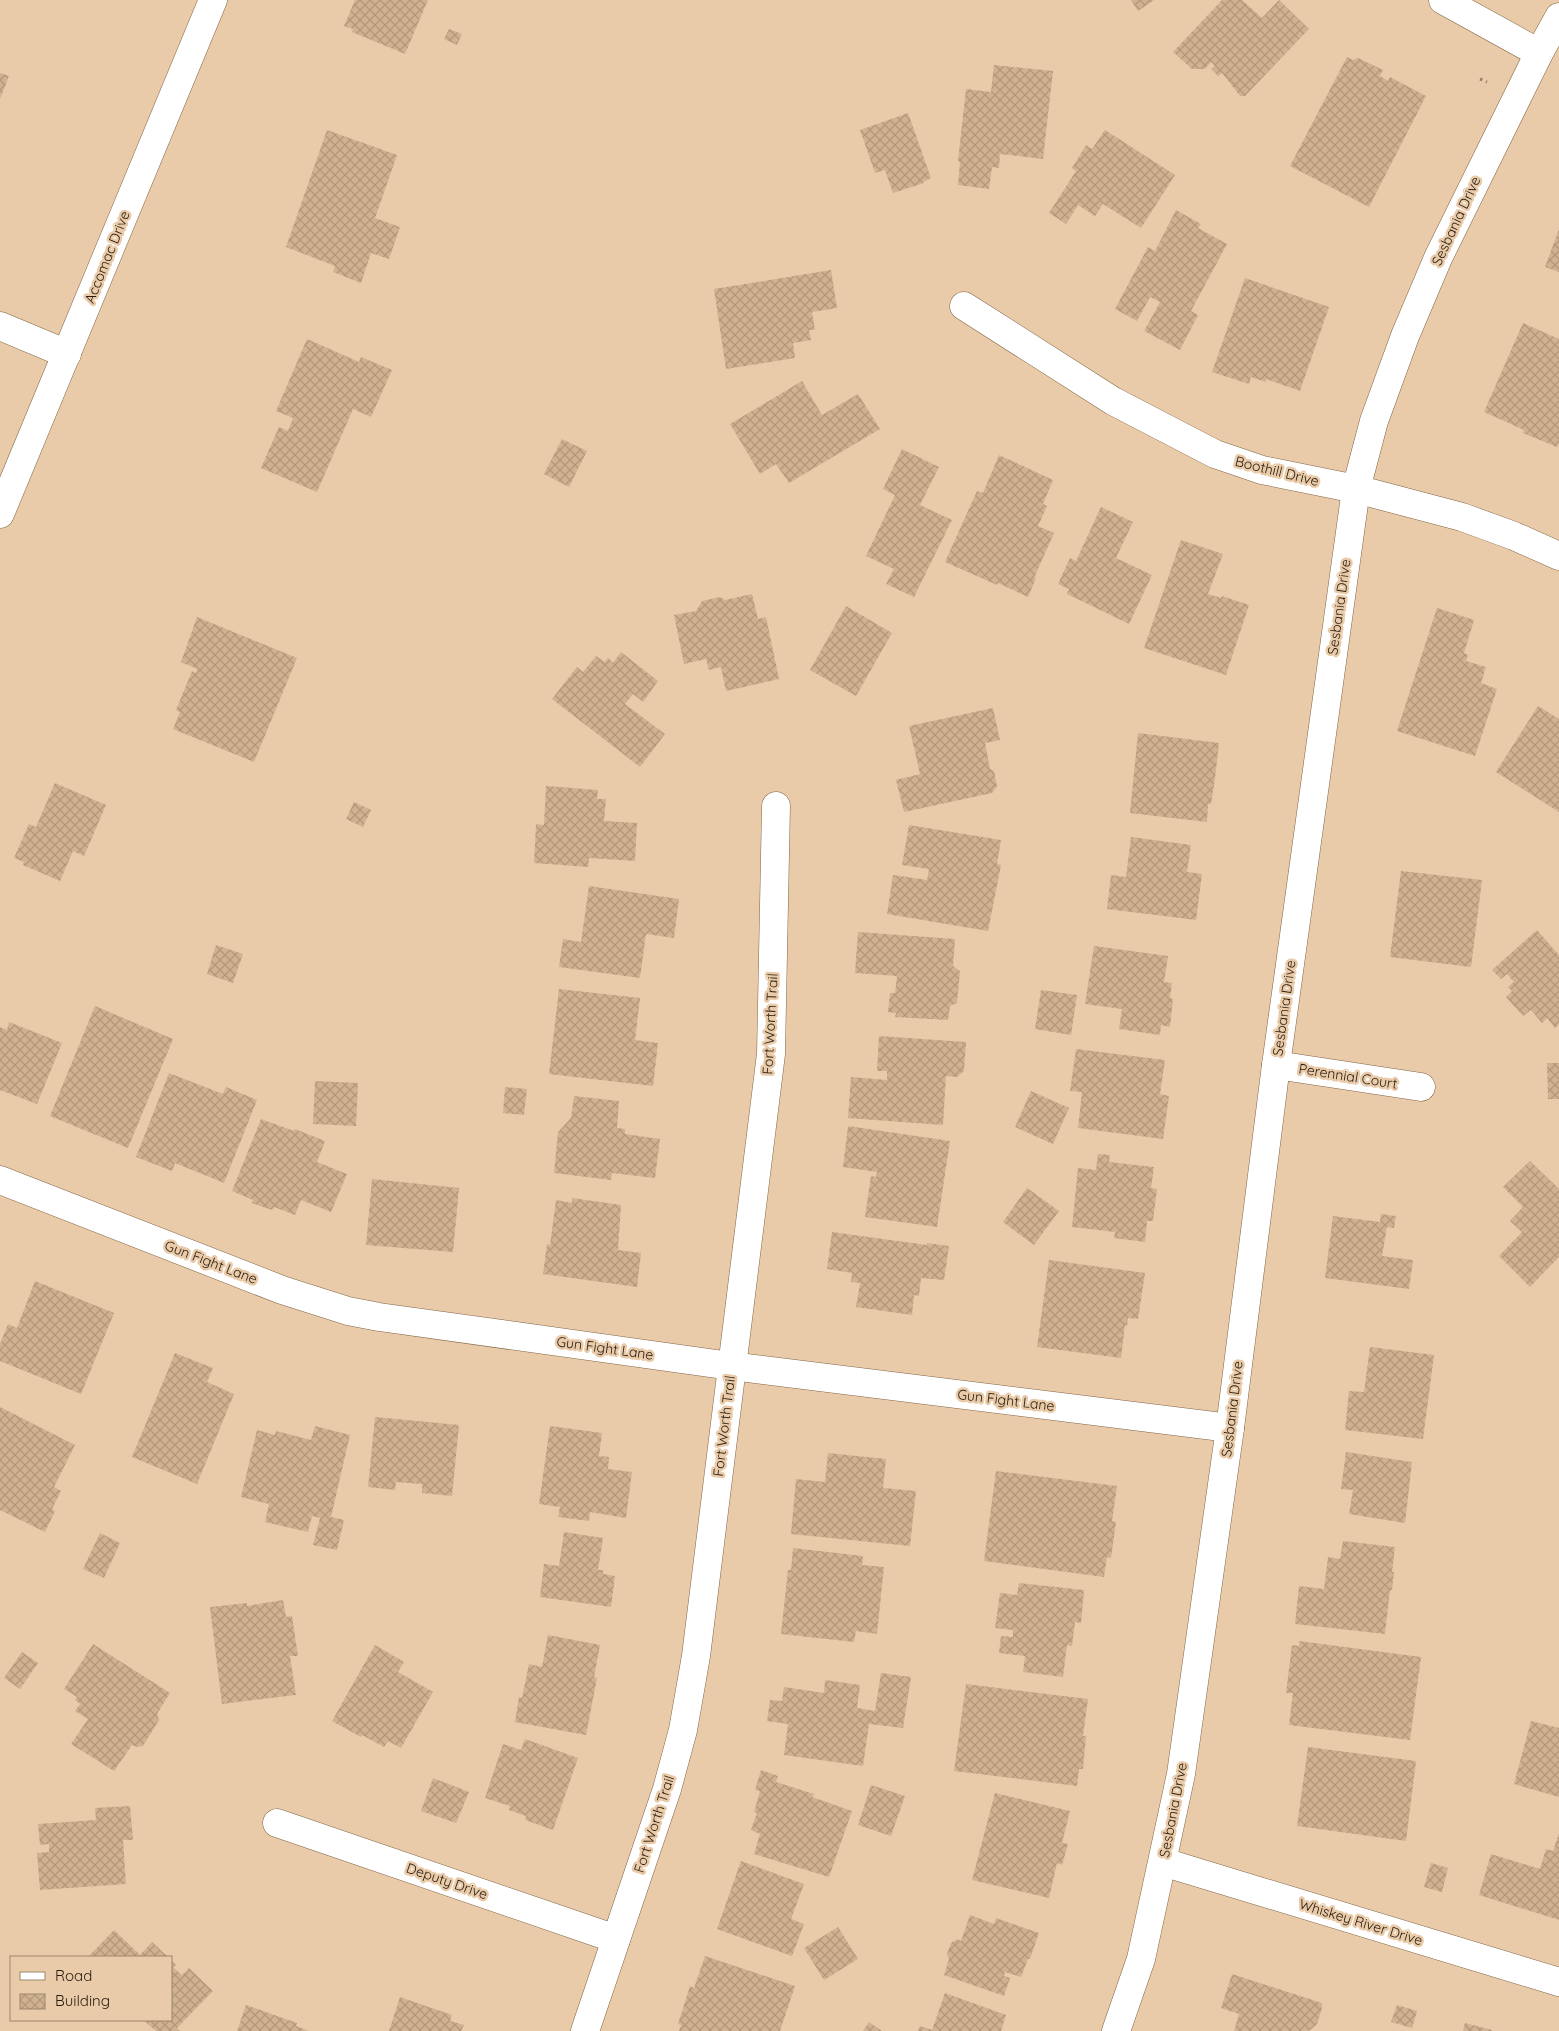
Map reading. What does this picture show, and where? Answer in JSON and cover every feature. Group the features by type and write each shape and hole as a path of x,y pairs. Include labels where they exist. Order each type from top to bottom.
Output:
{"street":[{"name":"Accomac Drive","path":"0,514 213,0"},
{"path":"1443,0 1539,53"},
{"name":"Sesbania Drive","path":"1116,2031 1141,1959 1181,1774 1230,1428 1276,1065 1356,489 1374,421 1405,336 1442,250 1539,53 1559,17"},
{"name":"Boothill Drive","path":"964,306 1113,401 1215,454 1262,470 1356,489 1462,517 1514,536 1559,556"},
{"path":"0,326 67,354"},
{"name":"Fort Worth Trail","path":"585,2031 667,1788 683,1730 696,1656 771,1054 776,806"},
{"name":"Perennial Court","path":"1276,1065 1421,1087"},
{"name":"Gun Fight Lane","path":"0,1180 282,1290 348,1311 731,1366 1230,1428"},
{"name":"Deputy Drive","path":"277,1824 616,1939"},
{"name":"Whiskey River Drive","path":"1163,1862 1559,1982"}],"building":[{"path":"355,0 428,0 405,54 352,32 353,29 344,26"},
{"path":"1131,0 1154,0 1138,11"},
{"path":"1222,0 1242,0 1262,18 1279,0 1309,29 1245,96 1240,96 1222,73 1218,76 1211,69 1215,66 1211,62 1205,69 1192,69 1173,52"},
{"path":"449,29 462,34 457,45 444,39"},
{"path":"1347,57 1353,60 1358,58 1383,70 1380,76 1388,81 1390,77 1426,96 1369,207 1290,166"},
{"path":"994,65 1053,71 1043,159 1000,154 999,168 992,167 989,189 958,185 960,162 958,161 966,89 991,92"},
{"path":"0,73 9,76 0,99"},
{"path":"908,113 931,178 924,183 893,193 885,170 875,173 860,130"},
{"path":"327,130 397,155 375,218 400,227 389,259 371,253 361,283 333,272 335,266 286,247"},
{"path":"1105,130 1175,175 1141,228 1103,204 1095,216 1078,205 1066,224 1049,213 1076,171 1072,168 1086,145 1092,149"},
{"path":"1176,210 1201,224 1198,228 1227,244 1191,311 1198,315 1180,350 1144,331 1160,302 1150,297 1137,321 1115,309 1148,247 1155,251"},
{"path":"1559,229 1559,272 1545,267"},
{"path":"831,270 837,308 812,312 815,330 809,330 811,340 793,343 795,358 726,369 714,289"},
{"path":"1245,278 1329,307 1300,391 1266,379 1266,382 1251,377 1249,384 1212,372"},
{"path":"1523,323 1559,339 1559,443 1557,447 1523,433 1524,430 1484,412"},
{"path":"307,339 359,362 361,357 392,370 371,417 353,409 317,492 261,468 279,427 288,431 293,418 276,411"},
{"path":"802,381 822,415 858,394 880,429 789,483 776,464 760,474 730,424"},
{"path":"562,439 587,451 569,487 544,474"},
{"path":"902,449 939,467 920,505 952,520 914,597 886,584 894,569 866,556 895,495 883,489"},
{"path":"999,455 1053,480 1043,504 1047,506 1038,526 1054,533 1034,578 1036,578 1028,597 945,562 977,491 983,493"},
{"path":"1101,507 1133,522 1116,558 1152,575 1129,624 1067,594 1069,589 1058,584 1070,558 1076,561"},
{"path":"1181,540 1223,554 1208,594 1221,598 1222,596 1249,605 1226,675 1144,648"},
{"path":"752,594 758,619 766,617 779,679 726,691 721,667 709,670 706,659 684,664 674,615 696,611 702,601 720,597 725,600"},
{"path":"846,606 892,633 856,696 810,670"},
{"path":"1437,608 1474,620 1464,653 1468,655 1466,661 1486,667 1481,683 1497,689 1475,756 1397,731"},
{"path":"197,617 297,658 254,762 173,729 180,712 176,710 192,671 196,673 197,669 181,662"},
{"path":"621,652 658,681 643,702 633,694 625,704 665,734 640,767 552,699 577,667 583,672 596,656 605,662 608,658 613,663"},
{"path":"1538,706 1559,719 1559,812 1496,772"},
{"path":"993,708 1000,740 985,743 990,769 994,771 997,786 992,793 904,812 896,780 920,774 909,726"},
{"path":"1138,733 1219,743 1211,804 1208,804 1207,822 1130,813"},
{"path":"55,783 106,805 84,856 73,851 60,881 23,865 24,862 14,858 29,824 36,827"},
{"path":"546,786 598,790 597,799 606,799 604,821 637,823 635,861 589,858 588,867 534,863 536,824 544,825"},
{"path":"354,802 371,810 363,827 346,819"},
{"path":"909,825 1001,840 997,864 1001,865 988,931 887,914 893,875 927,880 929,869 902,865"},
{"path":"1131,837 1191,845 1187,872 1202,874 1196,920 1107,909 1111,875 1126,877"},
{"path":"1401,871 1482,880 1471,967 1390,957"},
{"path":"589,886 679,899 674,938 646,934 640,978 559,967 563,939 581,942"},
{"path":"1537,930 1559,955 1559,1024 1555,1028 1547,1018 1542,1023 1531,1010 1523,1016 1506,997 1512,991 1508,987 1514,982 1507,974 1501,979 1492,970"},
{"path":"858,932 955,939 953,966 960,971 957,1003 950,1006 948,1020 895,1017 896,1013 888,1012 890,993 895,993 897,976 855,973"},
{"path":"216,945 243,954 233,983 207,974"},
{"path":"1094,946 1168,956 1164,982 1172,983 1170,998 1173,999 1170,1027 1161,1025 1160,1035 1119,1029 1122,1009 1085,1004"},
{"path":"559,989 640,998 635,1040 658,1043 653,1086 549,1074"},
{"path":"1041,990 1077,995 1071,1035 1035,1029"},
{"path":"95,1006 173,1039 128,1148 50,1116"},
{"path":"9,1022 62,1043 37,1104 0,1090 0,1027 7,1030"},
{"path":"879,1036 966,1042 964,1071 957,1077 946,1076 943,1125 848,1118 851,1077 887,1080 887,1071 877,1071"},
{"path":"1076,1049 1165,1060 1160,1094 1169,1096 1163,1139 1078,1128 1082,1092 1070,1091"},
{"path":"1547,1063 1559,1063 1559,1099 1548,1099"},
{"path":"169,1073 223,1094 226,1087 257,1100 224,1183 175,1163 172,1171 136,1157"},
{"path":"315,1081 358,1083 356,1126 313,1124"},
{"path":"505,1087 527,1089 524,1115 503,1113"},
{"path":"1031,1091 1069,1108 1053,1144 1015,1127"},
{"path":"574,1096 619,1101 617,1128 625,1129 625,1134 660,1139 655,1178 612,1173 611,1180 554,1173 558,1132 571,1118"},
{"path":"261,1119 294,1131 295,1129 325,1141 317,1162 347,1174 331,1212 301,1200 295,1215 274,1207 272,1210 252,1203 253,1200 232,1191"},
{"path":"848,1126 950,1141 937,1227 865,1217 871,1176 876,1177 877,1172 843,1167"},
{"path":"1098,1154 1110,1155 1109,1162 1154,1167 1151,1188 1157,1189 1153,1221 1147,1221 1145,1242 1114,1238 1115,1232 1072,1227 1078,1168 1096,1170"},
{"path":"1530,1161 1559,1189 1559,1257 1530,1287 1499,1256 1522,1232 1510,1221 1523,1207 1503,1187"},
{"path":"372,1179 459,1188 453,1252 366,1245"},
{"path":"1027,1188 1059,1211 1034,1245 1003,1222"},
{"path":"572,1198 621,1205 618,1250 641,1253 637,1287 543,1274 547,1244 550,1245 556,1200 572,1203"},
{"path":"1381,1214 1396,1216 1394,1228 1387,1227 1382,1256 1413,1260 1409,1289 1325,1278 1333,1216 1380,1222"},
{"path":"832,1232 927,1245 927,1243 949,1246 944,1280 921,1278 919,1296 914,1295 912,1315 856,1307 860,1283 851,1282 852,1273 827,1269"},
{"path":"1049,1260 1145,1273 1138,1319 1128,1318 1127,1326 1125,1325 1121,1358 1037,1347"},
{"path":"35,1281 114,1313 81,1394 0,1361 0,1344 8,1324 17,1328"},
{"path":"1370,1347 1434,1355 1423,1439 1345,1430 1349,1391 1364,1392"},
{"path":"175,1353 213,1368 207,1382 234,1394 197,1484 132,1457"},
{"path":"0,1407 75,1445 54,1487 61,1491 52,1509 55,1511 45,1532 0,1510"},
{"path":"375,1417 459,1425 452,1496 422,1493 422,1484 396,1482 395,1490 368,1487"},
{"path":"315,1426 350,1435 331,1517 344,1520 337,1550 313,1545 320,1518 312,1516 308,1532 265,1522 269,1504 241,1497 257,1430 275,1435 276,1431 311,1440"},
{"path":"550,1426 602,1433 599,1456 609,1457 608,1469 632,1472 626,1518 590,1512 589,1521 558,1517 560,1507 539,1504"},
{"path":"1346,1452 1412,1462 1405,1523 1349,1514 1353,1490 1341,1489"},
{"path":"828,1453 886,1459 883,1488 916,1491 910,1546 791,1534 796,1479 825,1482"},
{"path":"996,1471 1117,1486 1112,1521 1116,1522 1111,1558 1107,1557 1104,1577 984,1561"},
{"path":"564,1532 603,1538 598,1570 603,1570 603,1574 615,1576 611,1607 540,1597 544,1564 559,1566"},
{"path":"100,1533 120,1543 104,1578 83,1569"},
{"path":"1343,1541 1395,1547 1392,1590 1390,1590 1385,1634 1295,1624 1299,1586 1324,1589 1328,1557 1340,1559"},
{"path":"793,1548 863,1556 862,1565 884,1567 877,1634 856,1631 854,1642 781,1634 788,1570 791,1570"},
{"path":"1019,1583 1084,1590 1081,1623 1075,1622 1072,1646 1067,1645 1063,1677 1023,1672 1025,1656 999,1653 1001,1636 1013,1637 1013,1630 995,1628 1000,1593 1017,1595"},
{"path":"283,1600 286,1617 292,1616 298,1656 290,1656 296,1695 222,1704 210,1607 247,1603 247,1606"},
{"path":"548,1635 600,1645 594,1677 597,1678 586,1735 515,1722 519,1697 522,1698 529,1664 542,1667"},
{"path":"1299,1641 1421,1657 1410,1740 1289,1725 1293,1693 1286,1693 1292,1645 1299,1646"},
{"path":"93,1644 170,1693 157,1714 159,1720 143,1746 137,1747 132,1745 114,1771 71,1744 88,1719 75,1711 80,1704 75,1700 77,1697 64,1689"},
{"path":"375,1645 404,1662 398,1672 433,1692 401,1748 388,1741 384,1747 332,1721"},
{"path":"22,1652 38,1663 20,1689 4,1678"},
{"path":"881,1673 911,1677 903,1728 869,1724 863,1766 784,1755 788,1724 767,1721 770,1700 782,1701 784,1687 824,1693 825,1680 860,1685 857,1708 875,1711"},
{"path":"966,1684 1088,1699 1083,1736 1086,1736 1083,1769 1079,1769 1077,1786 954,1771"},
{"path":"1531,1721 1559,1728 1559,1797 1514,1784"},
{"path":"525,1739 578,1758 553,1830 525,1820 526,1816 509,1810 510,1806 485,1798 503,1744 521,1750"},
{"path":"1308,1747 1416,1761 1406,1841 1297,1826"},
{"path":"761,1770 778,1776 776,1782 814,1794 812,1797 852,1811 829,1877 754,1854 760,1834 751,1830 757,1813 754,1812 760,1791 755,1790"},
{"path":"433,1778 469,1792 456,1823 421,1811"},
{"path":"871,1785 905,1796 891,1836 858,1825"},
{"path":"995,1793 1070,1811 1062,1843 1068,1844 1062,1865 1057,1863 1049,1898 972,1880"},
{"path":"130,1806 133,1840 123,1840 126,1884 40,1890 37,1853 49,1852 49,1844 40,1845 38,1824 96,1820 95,1808"},
{"path":"1559,1833 1559,1920 1479,1895 1491,1854 1540,1869 1546,1849 1553,1851"},
{"path":"741,1861 804,1884 791,1919 804,1924 792,1956 717,1929"},
{"path":"1431,1863 1448,1868 1442,1892 1424,1887"},
{"path":"970,1915 994,1924 996,1918 1039,1933 1030,1959 1028,1959 1021,1977 1005,1972 1004,1976 1010,1978 1004,1996 944,1975 949,1959 947,1954 951,1943 957,1939 961,1941"},
{"path":"838,1927 858,1959 824,1980 804,1948"},
{"path":"114,1930 140,1955 152,1942 167,1956 89,1956"},
{"path":"705,1956 795,1986 780,2031 679,2031 681,2025 678,2024 690,1986 694,1988"},
{"path":"172,1961 176,1965 173,1967 182,1975 189,1968 213,1991 177,2028 180,2031 156,2031 144,2021 172,2021"},
{"path":"1232,1974 1322,2003 1317,2024 1309,2031 1234,2031 1239,2014 1221,2008"},
{"path":"945,1993 1006,2015 1001,2031 918,2031 920,2026 932,2030"},
{"path":"400,1997 452,2015 450,2021 464,2025 461,2031 389,2031"},
{"path":"246,2005 297,2023 296,2026 309,2031 237,2031"},
{"path":"1397,2005 1417,2011 1412,2028 1391,2022"},
{"path":"869,2022 882,2031 863,2031"},
{"path":"1465,2023 1492,2030 1492,2031 1463,2031"}]}
